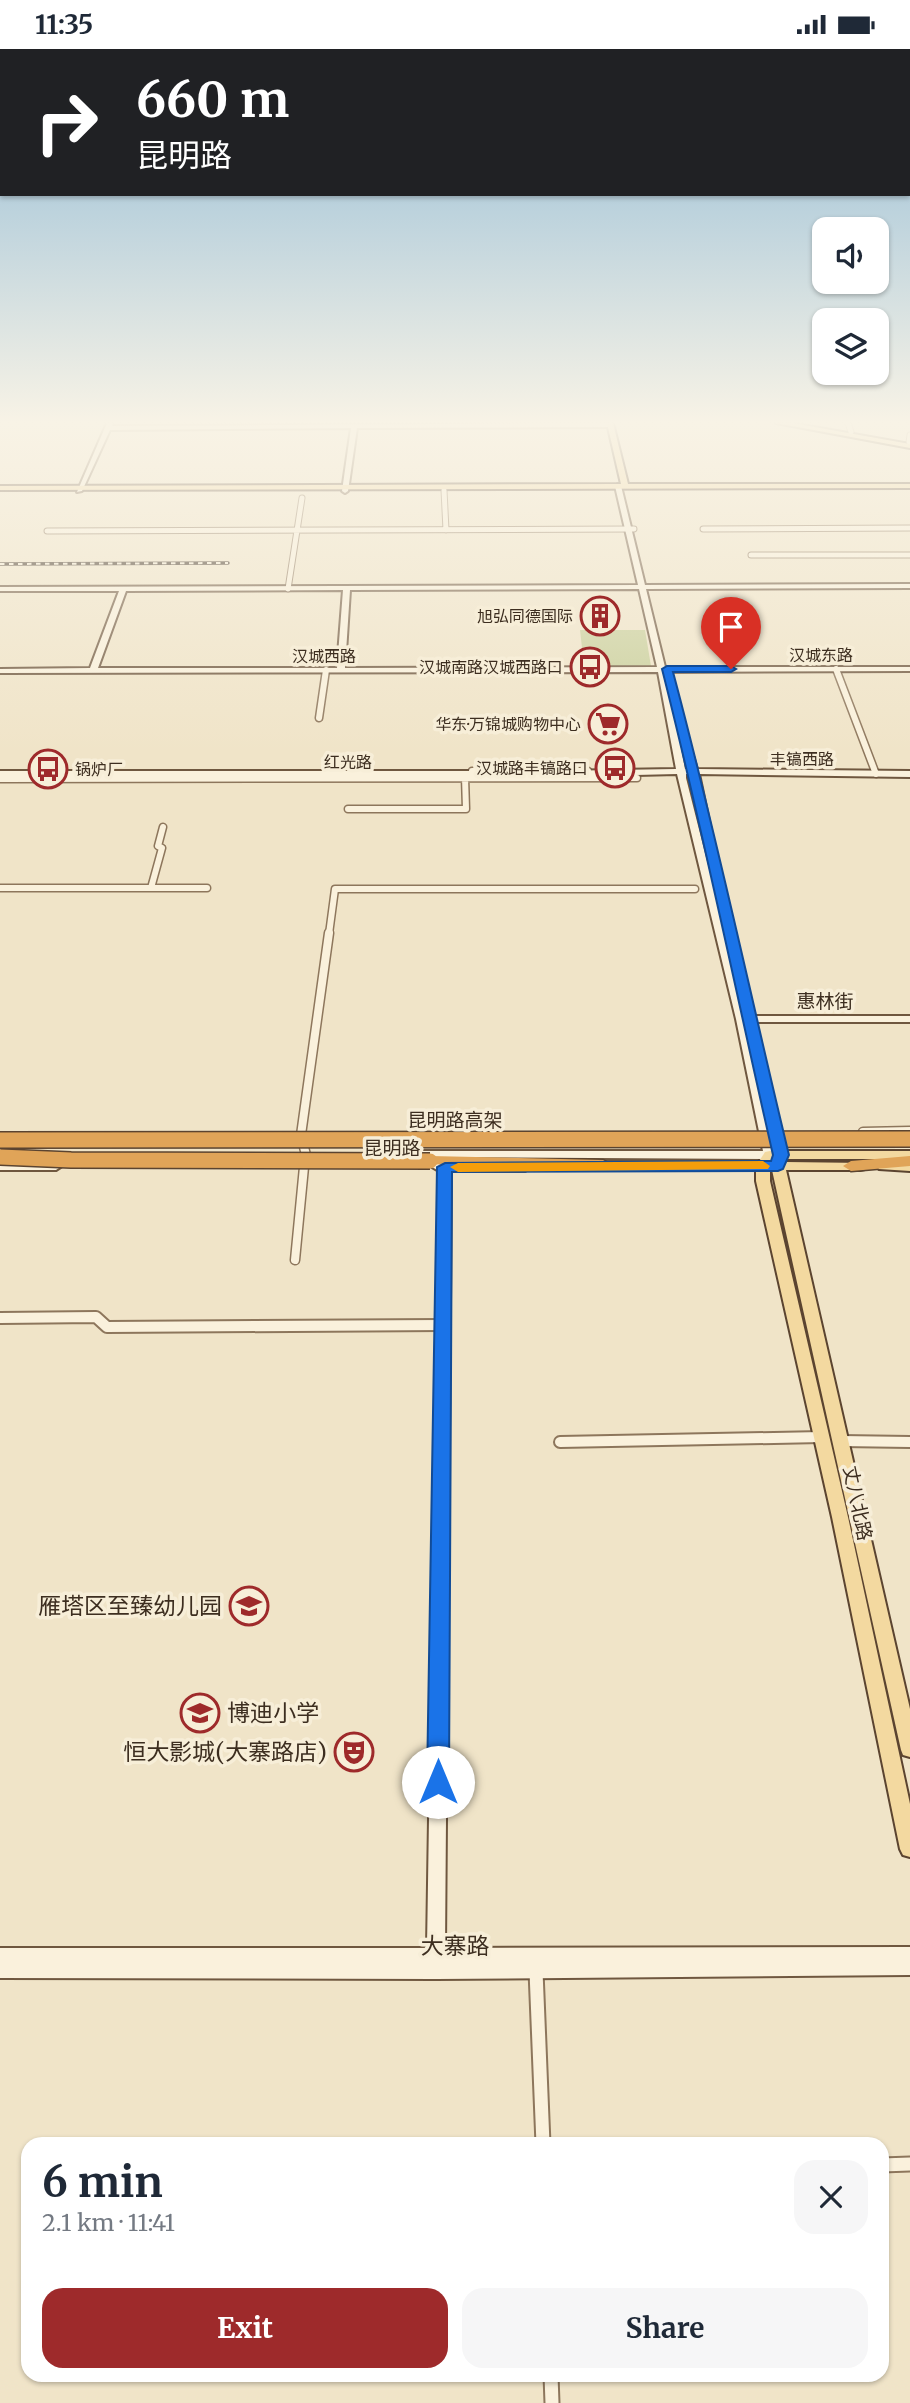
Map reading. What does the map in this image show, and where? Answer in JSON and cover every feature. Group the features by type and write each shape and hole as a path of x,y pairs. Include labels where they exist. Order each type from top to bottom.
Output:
{"highway":[{"path":"851,1133 910,1135"},
{"path":"72,1139 170,1134 771,1134"},
{"name":"昆明路高架","path":"0,1140 910,1135"},
{"name":"昆明路高架","path":"0,1146 910,1146"},
{"path":"0,1156 71,1160 430,1161 603,1165"},
{"path":"851,1165 910,1161"}],"main road":[{"path":"632,533 664,669 681,775 745,1019"},
{"path":"0,589 646,587"},
{"path":"341,670 346,588"},
{"path":"93,671 123,589"},
{"name":"汉城西路","path":"0,671 648,669"},
{"path":"664,669 695,776 771,1134 773,1161"},
{"name":"红光路","path":"0,775 466,778 636,775"},
{"name":"红光路","path":"0,775 695,776"},
{"name":"丰镐西路","path":"695,776 910,775"},
{"name":"惠林街","path":"745,1019 910,1019"},
{"name":"昆明路","path":"445,1167 773,1161 910,1155"},
{"name":"昆明路","path":"0,1156 305,1161 773,1161 910,1167"},
{"name":"丈八北路","path":"773,1161 763,1181 822,1437 910,1849"},
{"name":"丈八北路","path":"773,1161 841,1441 910,1750"},
{"path":"436,1964 445,1167"},
{"name":"大寨路","path":"0,1970 910,1955"},
{"name":"大寨路","path":"0,1956 436,1964 536,1971 910,1967"}],"street":[{"path":"288,589 298,533"},
{"path":"751,555 910,555"},
{"path":"646,587 659,590 910,587"},
{"name":"汉城东路","path":"648,669 910,669"},
{"path":"836,669 876,774"},
{"path":"319,718 326,670"},
{"name":"丰镐西路","path":"695,776 910,775"},
{"path":"348,809 466,809 466,778"},
{"path":"150,888 162,848 158,846 163,827"},
{"path":"0,888 207,888"},
{"path":"295,1260 305,1161 302,1135 335,889 695,889"},
{"path":"771,1134 910,1135"},
{"name":"昆明路","path":"0,1166 305,1161 445,1167"},
{"path":"0,1318 96,1317 107,1327 443,1325"},
{"path":"559,1442 822,1437"},
{"path":"841,1441 910,1442"},
{"path":"536,1971 544,2137"},
{"path":"889,2165 910,2164"},
{"path":"551,2382 552,2403"}],"green space":[{"path":"580,630 645,630 651,666 584,666"}],"railway":[{"path":"0,564 228,563"}],"slow traffic":[{"path":"458,1167 763,1166"}],"place":[{"name":"旭弘同德国际","path":"600,616"},
{"name":"汉城南路汉城西路口","path":"590,667"},
{"name":"华东·万锦城购物中心","path":"608,724"},
{"name":"汉城路丰镐路口","path":"615,768"},
{"name":"锅炉厂","path":"48,769"},
{"name":"雁塔区至臻幼儿园","path":"249,1606"},
{"name":"博迪小学","path":"200,1713"},
{"name":"恒大影城(大寨路店)","path":"354,1752"}],"route":[{"path":"438,1782 445,1167 778,1166 781,1155 694,773 684,743 667,669 731,669"}]}
